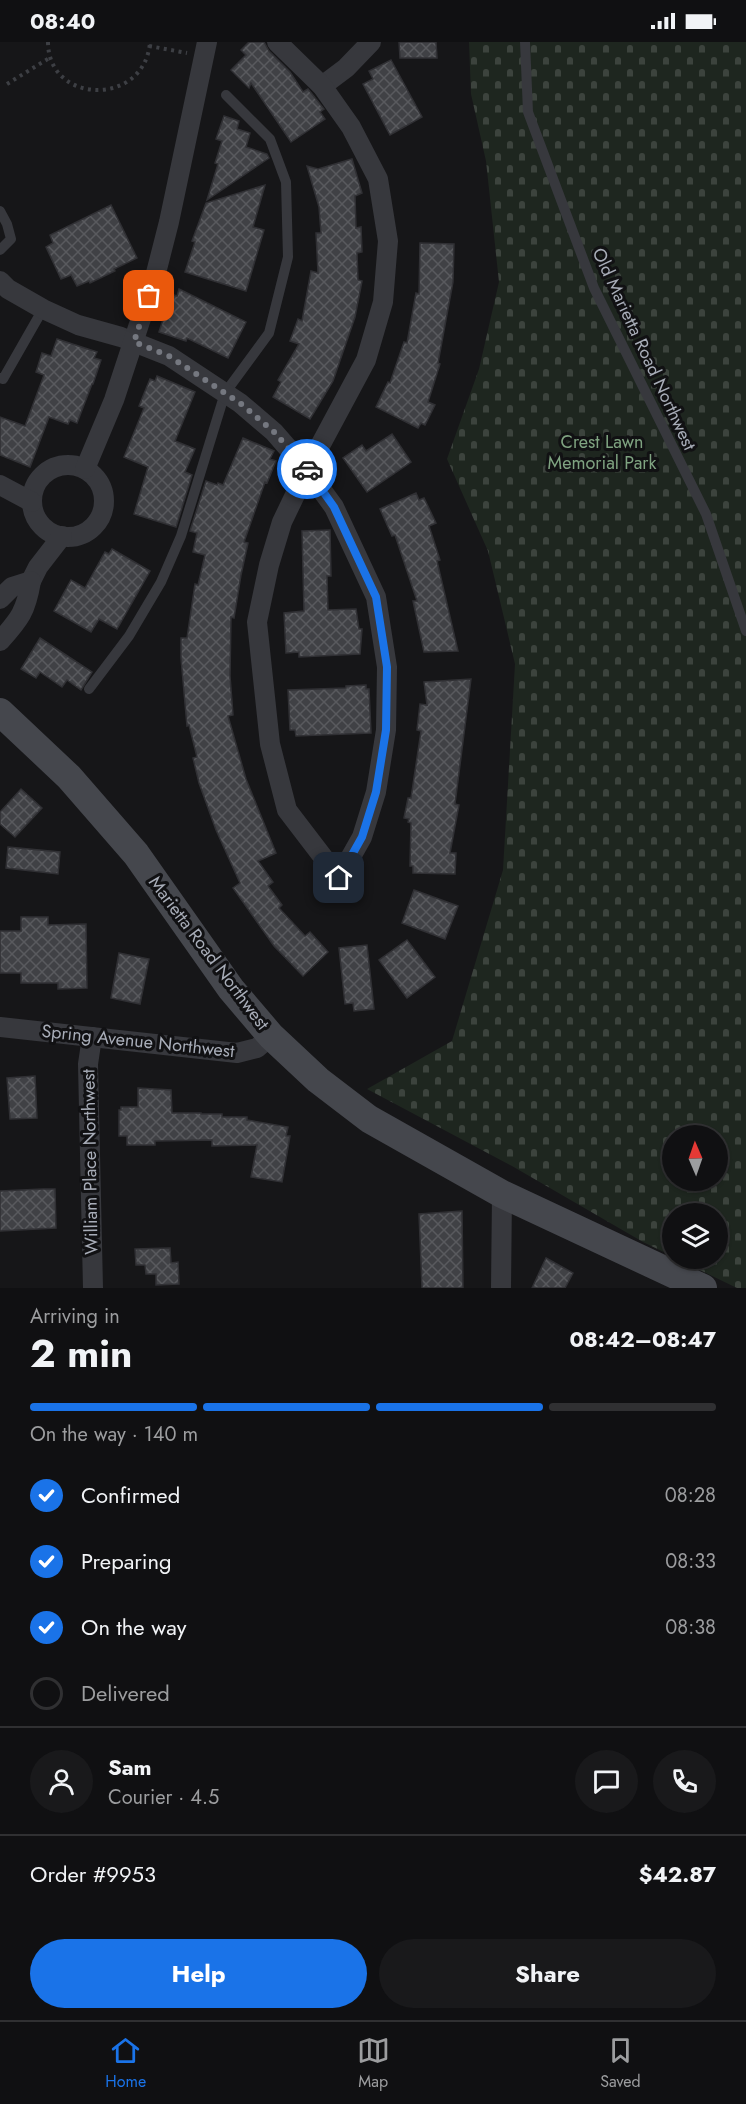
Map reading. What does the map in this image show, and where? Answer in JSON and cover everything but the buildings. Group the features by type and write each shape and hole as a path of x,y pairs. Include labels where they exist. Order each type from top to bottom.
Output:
{"main road":[{"name":"Marietta Road Northwest","path":"0,712 69,777 136,854 231,989 271,1036 318,1080 369,1119 502,1194 703,1288"}],"street":[{"path":"0,281 8,289 43,309 78,325 134,342 169,356 240,403 274,432 307,470 334,507 376,597 387,667 386,730 376,792 362,837 339,878 287,810 270,744 257,622 269,565 282,522 307,470 366,360 383,302 388,241 378,179 351,127 322,86 277,42"},
{"path":"322,86 346,68 371,42"},
{"path":"85,469 114,400 134,342 169,222 206,47"},
{"path":"70,465 85,469 95,477 102,488 104,503 101,516 91,529 76,536 62,536 51,532 42,526 35,514 32,502 37,484 46,472 59,466 70,465"},
{"path":"0,485 32,502"},
{"path":"0,641 18,621 27,604 31,581 38,567 62,536"},
{"path":"0,599 12,587 31,581"},
{"name":"Spring Avenue Northwest","path":"0,1027 237,1053 257,1048 271,1036"},
{"name":"William Place Northwest","path":"92,1037 88,1064 93,1288"},
{"path":"501,1288 502,1194"}],"lane":[{"name":"Old Marietta Road Northwest","path":"525,42 528,112 589,277 706,514 746,631"},
{"path":"89,689 129,636 161,582 181,536 225,393 269,333 288,257 286,182 270,139 226,95"},
{"path":"0,211 11,239 0,250"},
{"path":"0,378 3,379 43,309"}],"path":[{"path":"48,42 51,57 64,78 77,86 93,91 108,91 127,83 140,71 149,52 150,44 198,55 206,47"},
{"path":"7,84 51,57"}],"green space":[{"name":"Crest Lawn Memorial Park","path":"469,42 746,42 746,1288 737,1288 698,1269 728,1269 728,1203 662,1203 662,1251 512,1166 367,1089 452,1041 503,870 515,664 488,551 447,459 479,369 499,282 486,161 471,94"}],"way so far":[{"path":"149,296 134,342 169,356 240,403 274,432 307,469"}],"route":[{"path":"307,469 334,507 376,597 387,667 386,730 376,792 362,837 339,878"}]}
